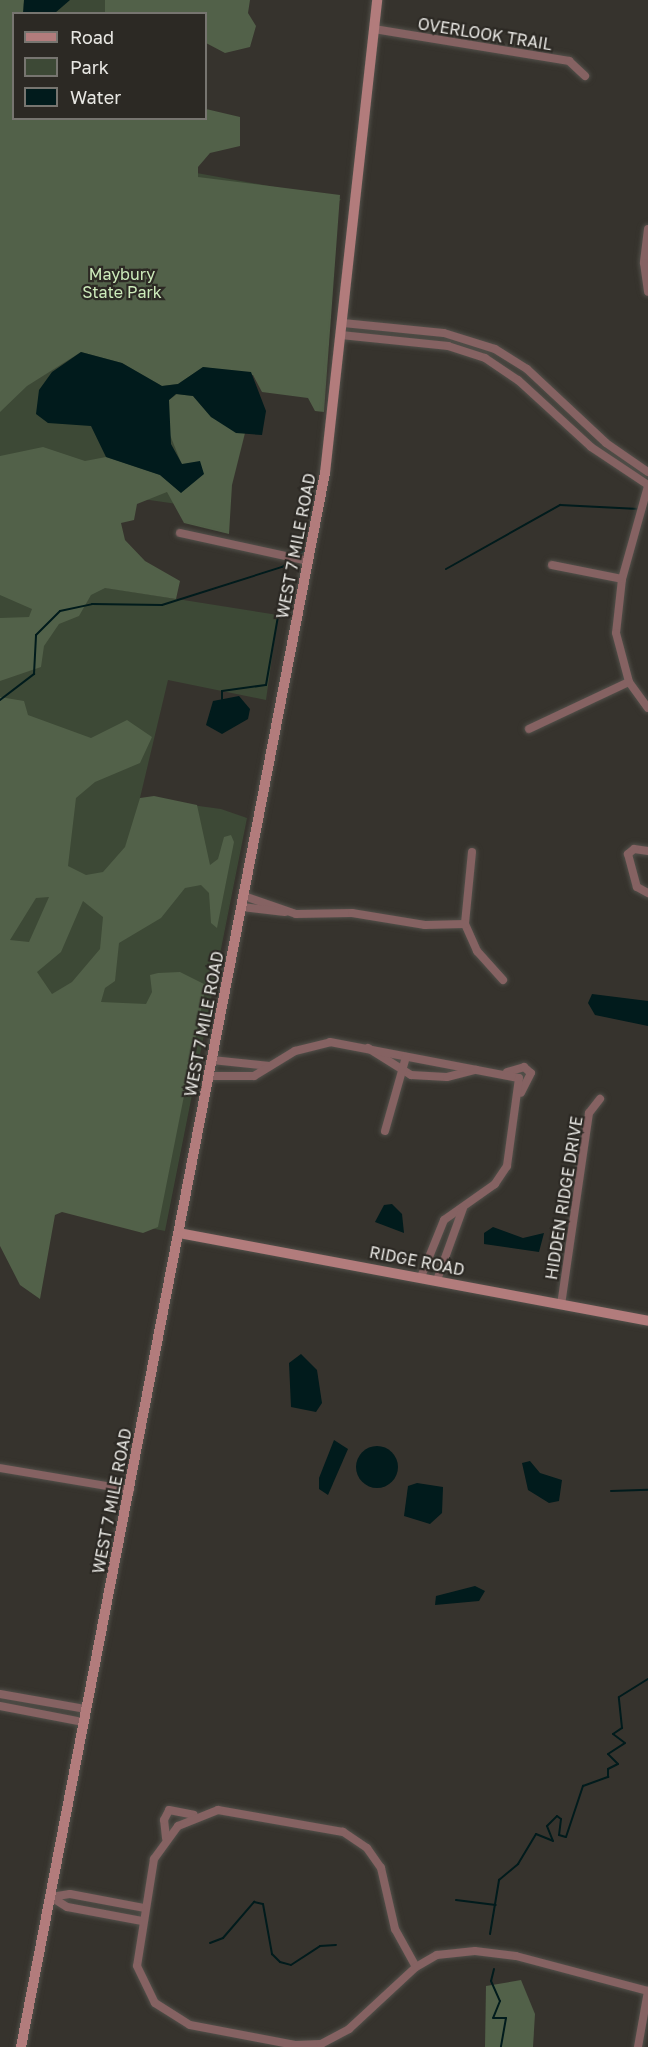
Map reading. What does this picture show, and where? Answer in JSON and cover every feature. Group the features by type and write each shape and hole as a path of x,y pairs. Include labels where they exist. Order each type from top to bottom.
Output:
{"street":[{"name":"WEST 7 MILE ROAD","path":"21,2047 329,448 377,0"},
{"name":"OVERLOOK TRAIL","path":"374,29 569,61 585,76"},
{"path":"648,229 644,262 648,292"},
{"path":"343,323 430,331 477,341 508,356 577,417 648,472"},
{"path":"429,344 430,331"},
{"path":"341,335 429,344 469,352 501,367 569,426 648,486 622,579 616,633 629,682 648,708"},
{"path":"501,367 508,356"},
{"path":"569,426 577,417"},
{"path":"180,533 308,561"},
{"path":"552,565 622,579"},
{"path":"529,729 629,682"},
{"path":"648,851 634,849 628,862 637,887 648,893"},
{"path":"472,852 465,924 477,951 502,980"},
{"path":"243,902 289,912 465,924"},
{"path":"209,1076 254,1076 315,1043 367,1047 406,1057 506,1072 519,1078 520,1093 507,1166 495,1184 463,1208 450,1214 436,1233 422,1277"},
{"path":"367,1047 402,1071 433,1078 480,1069"},
{"path":"385,1131 406,1057"},
{"path":"212,1060 270,1066"},
{"path":"506,1072 524,1067 531,1073 520,1093"},
{"name":"HIDDEN RIDGE DRIVE","path":"561,1305 589,1113 600,1099"},
{"path":"437,1280 463,1208"},
{"name":"RIDGE ROAD","path":"179,1233 648,1321"},
{"path":"0,1468 130,1490"},
{"path":"0,1694 85,1709"},
{"path":"23,1709 25,1698"},
{"path":"0,1706 83,1722"},
{"path":"166,1838 164,1820 169,1810 194,1815 233,1810 337,1830 361,1842 381,1868 395,1929 416,1967"},
{"path":"194,1815 166,1838 154,1859 142,1921 139,1975 167,2014 190,2025 296,2045 321,2044 342,2034 416,1967 437,1955 487,1952 648,1991 638,2047"},
{"path":"51,1898 70,1894 144,1908"},
{"path":"51,1898 67,1907 142,1921"}],"green space":[{"name":"Maybury State Park","path":"0,0 128,0 126,12 12,12 12,120 19,120 103,156 341,199 228,344 198,507 66,488 51,579 278,615 266,700 168,680 140,798 221,809 247,818 165,1231 0,1198"},
{"path":"0,0 24,0 23,12 12,12 12,120 207,120 207,109 240,117 240,146 210,153 198,167 198,177 340,195 324,412 315,411 308,398 262,392 253,375 203,367 178,384 162,386 122,363 81,352 27,386 0,412"},
{"path":"105,0 250,0 248,13 256,26 250,47 225,53 207,44 207,12 105,12"},
{"path":"177,394 193,396 211,417 245,433 232,485 229,534 184,523 167,492 137,504 134,520 121,523 125,540 145,561 180,581 176,599 105,588 91,595 79,616 59,624 44,646 41,667 0,681 0,618 29,617 32,609 0,595 0,456 43,447 85,461 106,457 160,475 181,492 182,465 166,425 169,400"},
{"path":"0,697 24,701 28,715 91,738 127,720 152,737 140,763 95,782 76,798 68,866 86,875 103,872 125,847 140,798 154,796 197,805 210,865 218,859 224,837 231,835 234,842 217,928 211,923 209,893 201,885 185,888 161,918 119,943 115,981 105,988 101,1002 146,1004 152,992 150,975 158,973 180,972 206,985 158,1227 143,1233 62,1212 55,1215 40,1299 20,1285 0,1246","holes":["49,897 29,942 10,940 36,898","83,901 103,917 100,949 72,982 52,994 37,972 61,952"]},
{"path":"521,1980 535,2014 533,2047 485,2047 486,1986"}],"water":[{"path":"24,0 70,0 56,12 23,12"},
{"path":"81,352 122,363 162,386 178,384 203,367 251,372 266,411 262,435 236,433 211,417 193,396 176,394 169,400 171,444 182,464 200,461 204,474 181,493 160,475 106,457 91,426 48,423 36,414 39,390 52,372"},
{"path":"239,696 250,709 248,719 222,734 206,725 213,701"},
{"path":"592,994 648,1001 648,1026 595,1015 588,1003"},
{"path":"392,1204 402,1214 404,1233 375,1222 384,1205"},
{"path":"493,1227 523,1238 544,1233 539,1252 484,1244 484,1233"},
{"path":"301,1354 317,1370 322,1403 316,1412 291,1407 289,1363"},
{"path":"334,1440 348,1449 328,1495 319,1489 319,1478"},
{"path":"377,1446 392,1452 398,1467 392,1482 377,1488 362,1482 356,1467 362,1452"},
{"path":"530,1461 540,1473 562,1480 559,1501 549,1503 528,1490 522,1463"},
{"path":"417,1483 443,1487 442,1513 430,1524 404,1516 408,1486"},
{"path":"475,1586 485,1591 479,1601 435,1605 436,1596"}],"waterway":[{"path":"446,569 560,505 639,509"},
{"path":"0,700 34,674 36,635 60,611 92,604 162,605 282,567 304,551"},
{"path":"222,699 222,691 266,685 287,565"},
{"path":"611,1491 648,1490"},
{"path":"490,1934 499,1880 518,1864 536,1834 553,1841 547,1826 557,1816 561,1819 559,1835 566,1837 583,1786 608,1777 608,1769 618,1764 608,1754 625,1743 613,1734 622,1728 619,1697 648,1679"},
{"path":"456,1900 496,1905"},
{"path":"210,1943 223,1938 254,1902 263,1904 272,1954 280,1962 291,1965 320,1946 336,1945"},
{"path":"494,1969 491,1981 500,2001 493,2018 506,2018 501,2047"}]}
